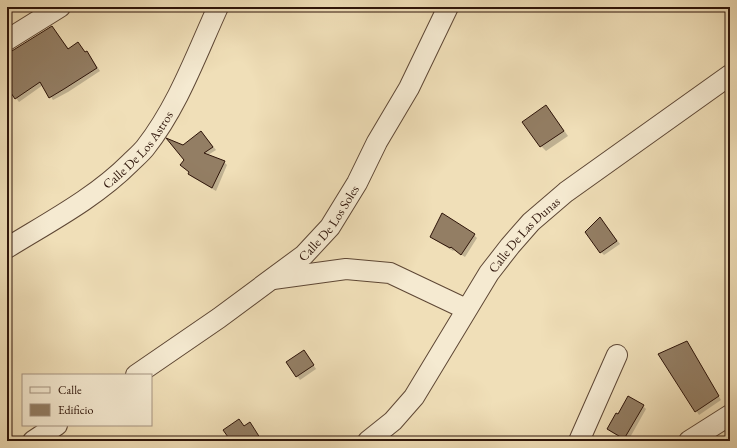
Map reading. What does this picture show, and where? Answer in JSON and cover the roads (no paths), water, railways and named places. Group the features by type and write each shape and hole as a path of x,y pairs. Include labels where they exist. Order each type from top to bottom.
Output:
{"street":[{"path":"7,40 60,7"},
{"name":"Calle De Los Astros","path":"7,248 98,190 120,172 144,148 163,122 182,87 218,7"},
{"name":"Calle De Los Soles","path":"137,374 219,318 304,255 330,227 357,183 377,142 409,88 448,7"},
{"name":"Calle De Las Dunas","path":"368,441 393,421 414,397 489,273 531,222 566,192 730,75"},
{"path":"270,280 346,269 390,273 466,310"},
{"path":"579,441 618,355"},
{"path":"688,441 730,415"},
{"path":"33,441 56,426"}]}
